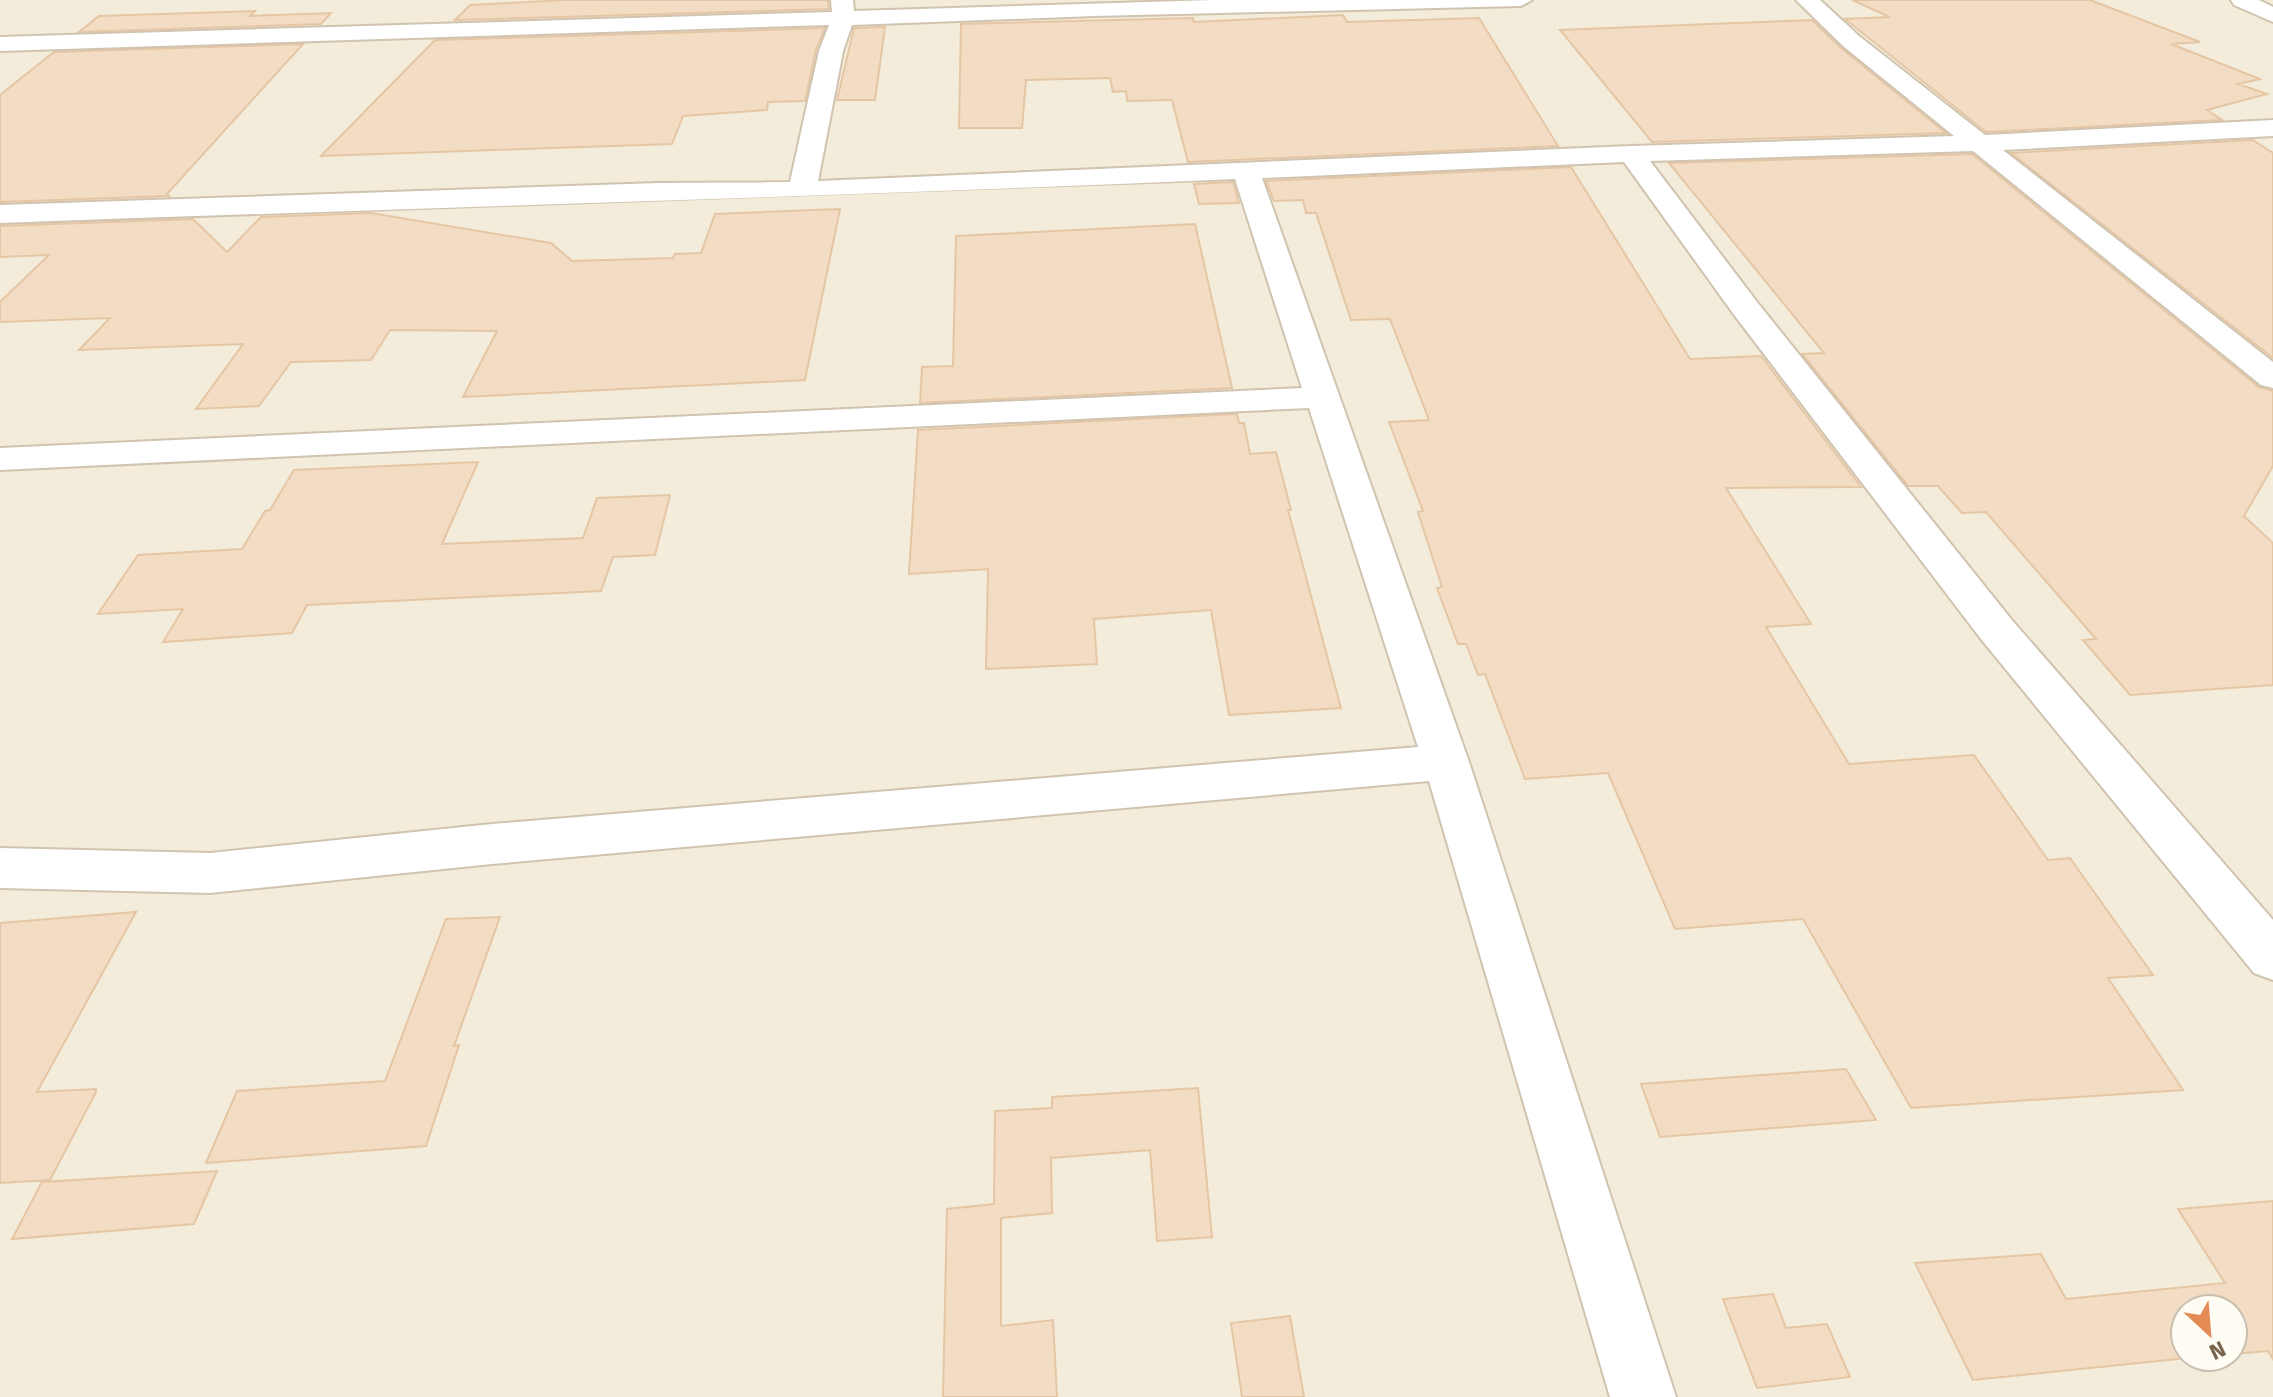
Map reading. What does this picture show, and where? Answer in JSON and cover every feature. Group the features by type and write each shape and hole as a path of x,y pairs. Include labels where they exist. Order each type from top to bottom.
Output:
{"street":[{"path":"0,44 842,9 1095,9 1521,0"},
{"path":"1807,0 1851,41 2273,378"},
{"path":"2242,0 2273,15"},
{"path":"802,190 842,9"},
{"path":"0,214 658,191 802,190 1631,154 1978,143 2273,128"},
{"path":"1631,154 1746,309 1996,629 2273,957"},
{"path":"1246,171 1446,762 1643,1397"},
{"path":"0,459 1321,397"},
{"path":"0,868 210,873 523,841 1446,762"}],"shaded area":[{"path":"0,0 2273,0 2273,1397 0,1397"}],"building":[{"path":"565,0 828,0 829,9 455,20 470,5"},
{"path":"1852,0 2090,0 2200,42 2171,44 2260,79 2238,84 2267,94 2207,110 2222,120 1986,132 1845,19 1890,17"},
{"path":"255,11 250,16 331,13 321,24 79,32 99,16"},
{"path":"1343,15 1347,22 1479,18 1558,146 1188,162 1172,100 1127,101 1126,91 1113,92 1110,78 1026,80 1022,128 959,128 961,24 1193,18 1194,22"},
{"path":"1812,20 1841,48 1946,133 1652,142 1560,30"},
{"path":"885,27 875,100 837,100 854,28"},
{"path":"825,28 816,50 805,101 768,102 767,110 683,116 672,144 321,156 435,40"},
{"path":"303,44 167,194 169,196 0,202 0,95 54,52"},
{"path":"2253,140 2273,153 2273,358 2011,153"},
{"path":"1972,154 2259,387 2273,391 2273,466 2244,516 2273,543 2273,685 2130,695 2083,640 2096,639 1986,512 1962,513 1938,486 1908,486 1802,354 1824,353 1669,163"},
{"path":"1571,167 1690,359 1761,356 1861,487 1726,488 1811,624 1766,627 1849,764 1974,755 2048,860 2070,858 2153,975 2108,978 2183,1090 1911,1108 1803,919 1675,929 1608,773 1525,779 1485,674 1478,675 1466,644 1458,644 1437,588 1442,587 1418,512 1423,511 1389,422 1429,420 1390,319 1351,320 1316,213 1306,213 1303,200 1274,201 1266,181"},
{"path":"1233,182 1239,203 1199,204 1194,184"},
{"path":"840,209 805,380 463,397 497,331 390,330 371,360 291,362 259,406 196,409 243,344 79,350 110,318 0,322 0,302 49,255 0,257 0,226 193,219 227,252 261,217 371,213 551,243 572,261 673,258 675,254 701,253 715,214"},
{"path":"1195,224 1232,388 920,403 922,367 953,366 956,236"},
{"path":"1237,414 1239,423 1244,423 1250,454 1276,452 1291,510 1288,510 1341,708 1229,715 1211,610 1094,619 1097,664 986,669 988,569 909,574 918,430"},
{"path":"478,462 442,544 583,538 597,498 670,495 655,555 613,557 601,591 307,605 292,633 163,642 183,609 98,614 138,555 242,549 294,470"},
{"path":"136,912 37,1092 96,1089 96,1092 50,1180 0,1183 0,923"},
{"path":"500,917 454,1046 459,1045 426,1146 206,1163 237,1091 385,1081 446,919"},
{"path":"1846,1069 1876,1120 1660,1137 1641,1084"},
{"path":"1198,1088 1212,1237 1157,1241 1150,1150 1051,1158 1052,1213 1001,1218 1001,1326 1053,1320 1057,1397 943,1397 947,1209 994,1204 995,1111 1052,1108 1052,1097"},
{"path":"217,1171 194,1224 12,1239 42,1182"},
{"path":"2273,1201 2273,1359 2268,1351 2249,1353 2249,1293 2169,1293 2169,1360 1973,1380 1915,1263 2041,1254 2066,1299 2225,1283 2178,1209"},
{"path":"1773,1294 1786,1328 1827,1324 1850,1377 1757,1388 1723,1299"},
{"path":"1290,1316 1304,1397 1242,1397 1231,1323"}]}
